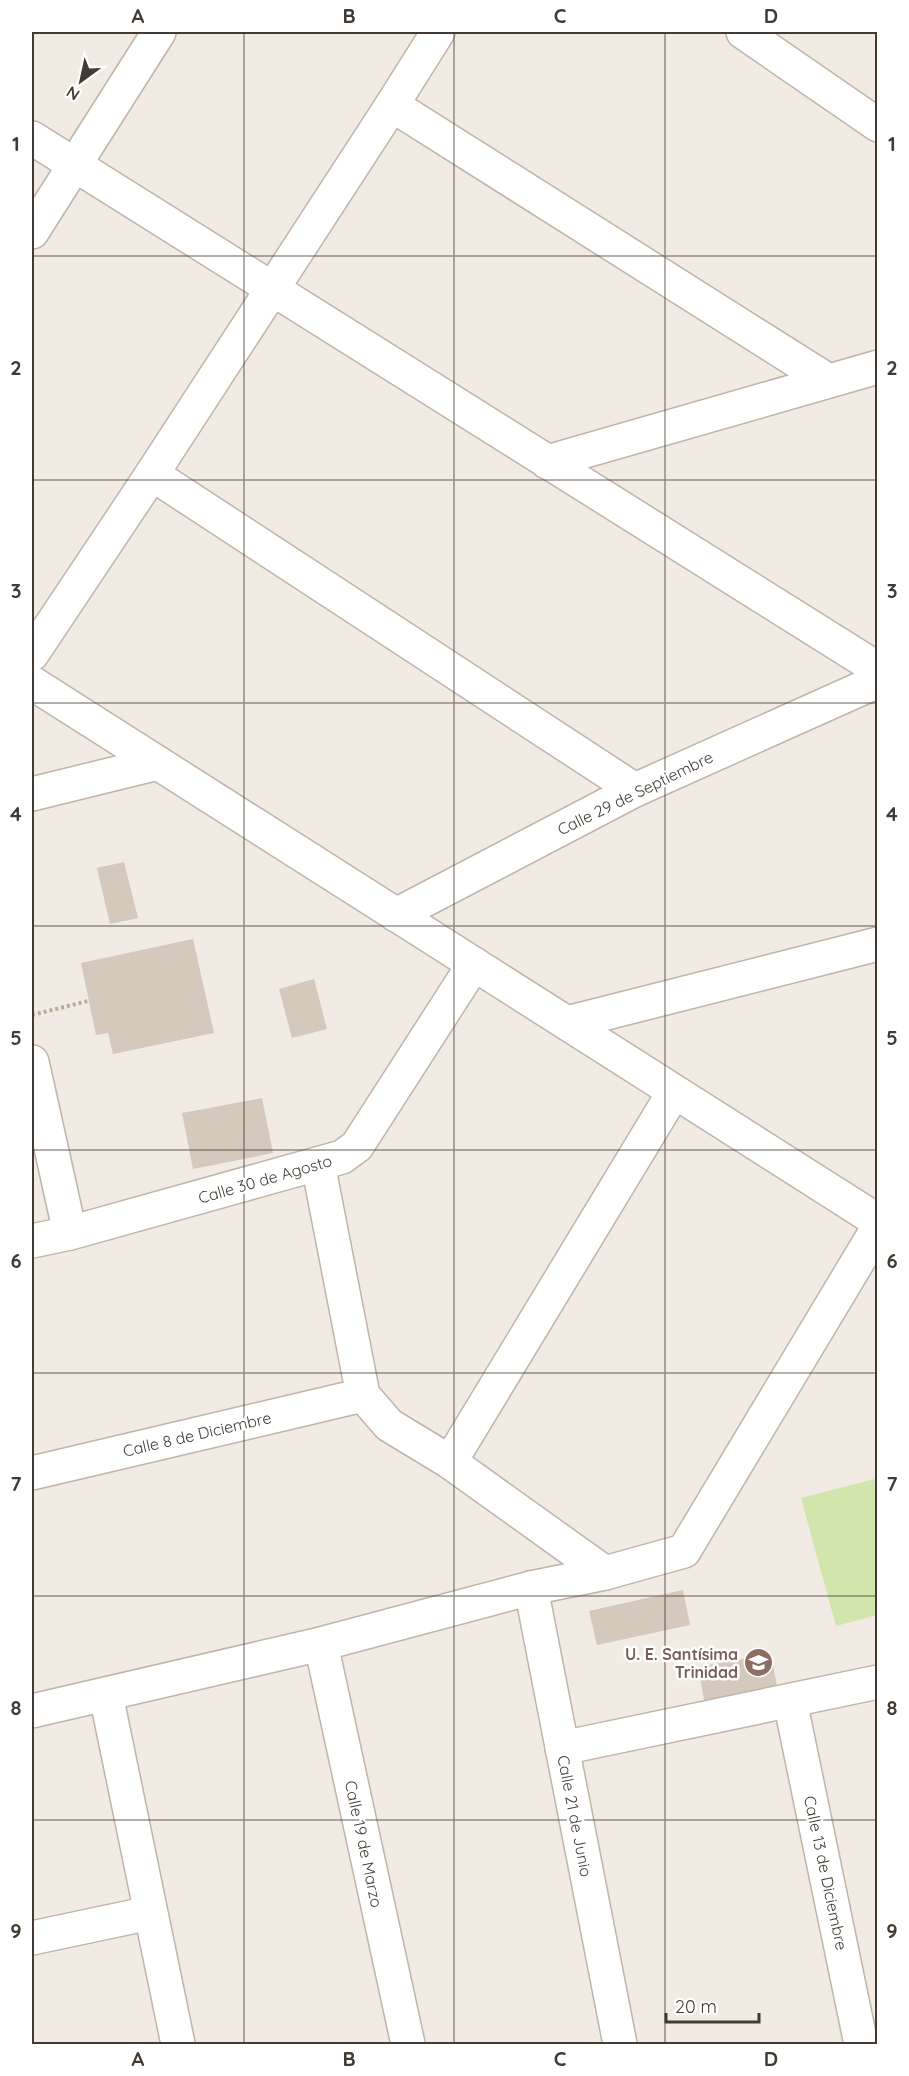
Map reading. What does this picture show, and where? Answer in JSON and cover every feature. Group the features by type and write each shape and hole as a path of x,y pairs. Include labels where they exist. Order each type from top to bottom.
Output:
{"street":[{"path":"32,232 73,164 159,32"},
{"path":"32,654 152,474 438,32"},
{"path":"743,32 878,124"},
{"path":"392,105 827,380"},
{"path":"32,138 878,669"},
{"path":"547,462 878,367"},
{"path":"152,474 635,790"},
{"name":"Calle 29 de Septiembre","path":"396,915 635,790 878,681"},
{"path":"32,684 878,1221"},
{"path":"32,794 158,764"},
{"path":"567,1023 878,944"},
{"name":"Calle 30 de Agosto","path":"32,1241 70,1233 342,1157 357,1146 474,964"},
{"path":"32,1062 70,1233"},
{"path":"450,1462 674,1092"},
{"path":"318,1164 363,1395 389,1425 450,1462 605,1574"},
{"path":"32,1711 321,1644 531,1588 605,1574 684,1551 878,1228"},
{"name":"Calle 8 de Diciembre","path":"32,1473 363,1395"},
{"name":"Calle 21 de Junio","path":"531,1588 620,2044"},
{"name":"Calle 19 de Marzo","path":"321,1644 408,2044"},
{"path":"562,1748 878,1682"},
{"path":"105,1695 178,2044"},
{"name":"Calle 13 de Diciembre","path":"790,1701 861,2044"},
{"path":"32,1938 150,1913"}],"path":[{"path":"32,1015 88,1001"}],"green space":[{"path":"874,1479 878,1491 877,1615 836,1626 801,1498"}],"building":[{"path":"124,862 138,918 110,924 97,868"},
{"path":"193,939 214,1033 113,1054 108,1033 96,1035 81,963"},
{"path":"314,979 327,1029 292,1038 279,989"},
{"path":"262,1098 273,1153 193,1169 182,1113"},
{"path":"683,1590 690,1625 597,1645 589,1611"},
{"path":"771,1654 778,1692 705,1705 698,1667"}],"place":[{"name":"U. E. Santísima Trinidad","path":"759,1663"}]}
